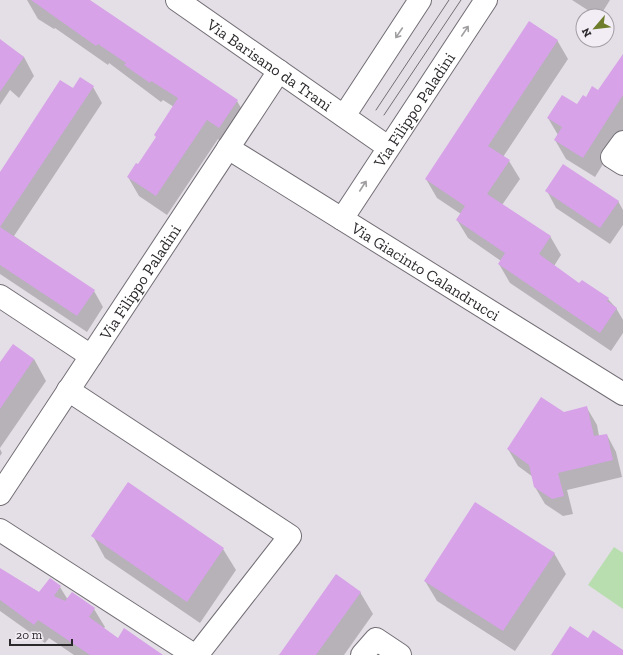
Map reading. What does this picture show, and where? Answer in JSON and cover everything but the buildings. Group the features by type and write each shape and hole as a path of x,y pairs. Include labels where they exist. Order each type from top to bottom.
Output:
{"street":[{"name":"Via Barisano da Trani","path":"177,0 388,147"},
{"path":"344,116 420,0"},
{"name":"Via Filippo Paladini","path":"342,219 486,0"},
{"name":"Via Filippo Paladini","path":"0,494 279,71"},
{"path":"623,142 612,157 623,164"},
{"name":"Via Giacinto Calandrucci","path":"228,148 623,394"},
{"path":"0,296 91,356"},
{"path":"68,390 290,536 197,655"},
{"path":"0,530 194,655"},
{"path":"362,655 376,639 400,655"}],"green space":[{"path":"614,547 623,553 623,609 588,585"}],"tram line":[{"path":"376,110 449,0"},
{"path":"384,115 461,0"}]}
